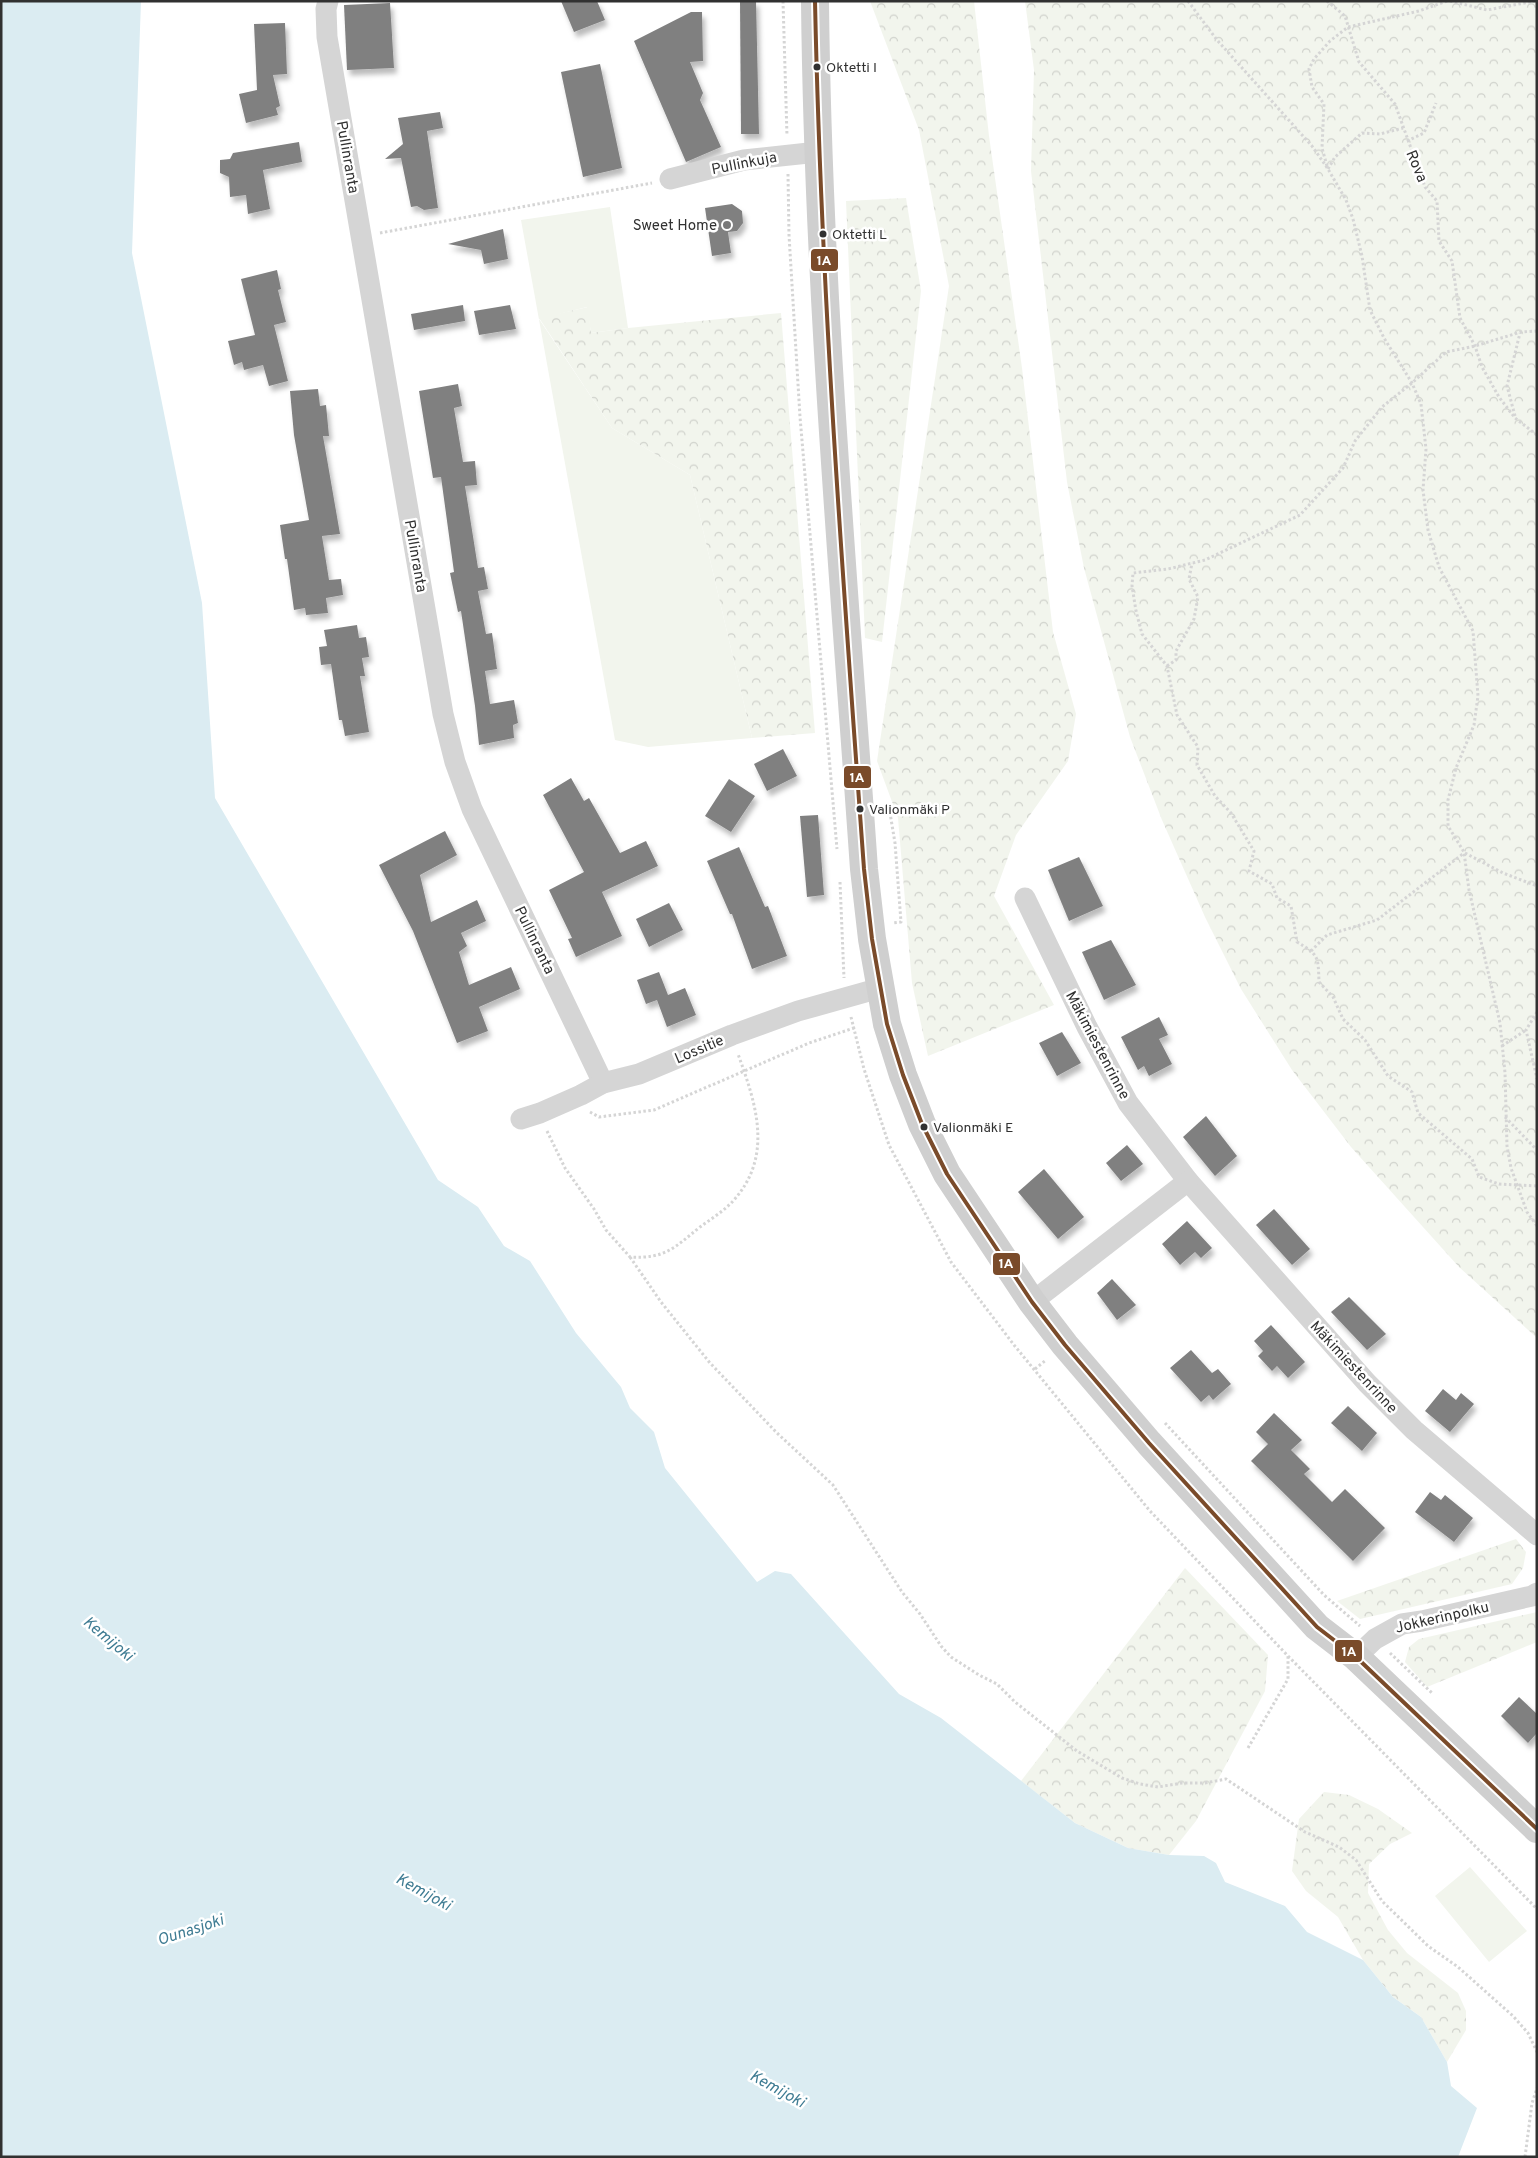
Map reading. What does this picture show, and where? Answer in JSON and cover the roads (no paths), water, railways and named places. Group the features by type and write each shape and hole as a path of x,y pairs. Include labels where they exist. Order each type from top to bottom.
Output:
{"main road":[{"path":"815,1 818,152 836,457 864,868 872,939 887,1024 903,1075 922,1124 947,1174 1032,1302 1065,1345 1149,1443 1317,1627 1366,1648 1537,1829"}],"street":[{"name":"Pullinranta","path":"328,1 326,9 327,37 442,705 456,762 472,809 603,1083"},
{"name":"Pullinkuja","path":"670,179 730,163 788,154 818,152"},
{"name":"Mäkimiestenrinne","path":"1025,898 1086,1027 1128,1103 1188,1181 1367,1383 1414,1430 1537,1535"},
{"name":"Lossitie","path":"530,1116 582,1095 603,1083 640,1074 732,1035 798,1010 880,988"},
{"path":"1032,1302 1188,1181"},
{"name":"Jokkerinpolku","path":"1366,1648 1402,1624 1532,1596 1537,1593"}],"water":[{"path":"1,1 141,1 132,253 202,603 215,798 438,1180 478,1207 504,1246 530,1261 576,1333 621,1387 630,1408 654,1432 665,1468 757,1582 775,1571 791,1574 899,1694 941,1718 1075,1823 1128,1848 1169,1855 1204,1856 1216,1863 1225,1882 1285,1906 1307,1932 1363,1960 1393,1997 1421,2017 1447,2062 1451,2086 1477,2108 1458,2157 1,2157"}],"place":[{"name":"Oktetti I","path":"817,67"},
{"name":"Sweet Home","path":"727,225"},
{"name":"Oktetti L","path":"823,234"},
{"name":"Valionmäki P","path":"860,809"},
{"name":"Valionmäki E","path":"924,1127"}],"water label":[{"name":"Kemijoki","path":"109,1638"},
{"name":"Kemijoki","path":"424,1891"},
{"name":"Ounasjoki","path":"190,1929"},
{"name":"Kemijoki","path":"778,2088"}]}
